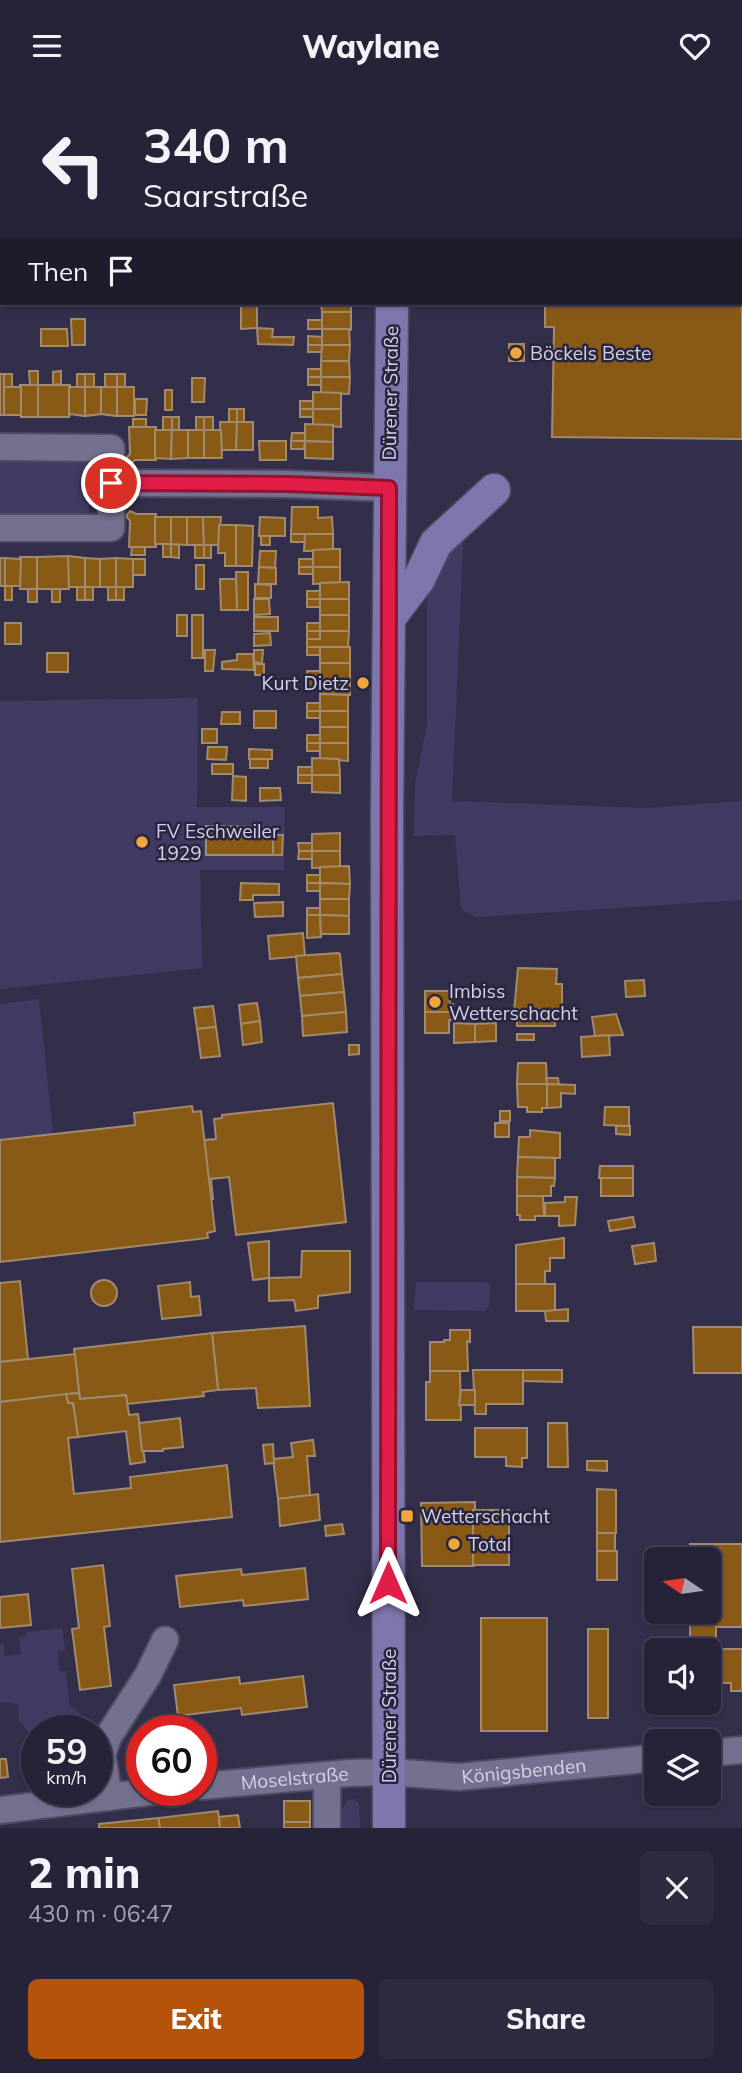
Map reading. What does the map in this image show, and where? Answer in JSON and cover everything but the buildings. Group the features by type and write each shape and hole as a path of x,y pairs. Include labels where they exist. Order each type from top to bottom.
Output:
{"main road":[{"name":"Dürener Straße","path":"389,1828 387,813 391,305"},
{"path":"390,617 419,579 436,543 494,490"}],"street":[{"path":"0,447 111,448 111,528 0,528"},
{"path":"111,483 389,488"},
{"path":"112,1731 148,1675 165,1640"},
{"path":"721,1752 742,1750"},
{"name":"Königsbenden","path":"389,1772 459,1777 644,1759"},
{"name":"Moselstraße","path":"217,1785 389,1772"},
{"path":"327,1775 327,1828"},
{"path":"0,1810 34,1806"}],"shaded area":[{"path":"0,457 90,458 89,517 0,516"},
{"path":"464,525 452,801 646,808 742,801 742,900 475,917 461,909 455,835 414,836 415,784 427,725 427,597 443,558"},
{"name":"FV Eschweiler 1929","path":"198,698 197,807 285,807 284,870 200,870 202,968 0,989 0,701"},
{"path":"39,999 53,1134 0,1140 0,1004"},
{"path":"416,1282 485,1282 490,1285 489,1306 485,1311 414,1310"},
{"path":"62,1628 65,1650 58,1651 59,1671 66,1671 69,1704 81,1715 21,1715 21,1723 18,1704 0,1702 0,1644 3,1644 5,1656 21,1654 19,1637 27,1636 27,1632"},
{"path":"354,1799 359,1803 360,1828 342,1828 342,1809 348,1800"}],"place":[{"name":"Böckels Beste","path":"516,353"},
{"name":"Kurt Dietz","path":"363,683"},
{"name":"FV Eschweiler 1929","path":"142,842"},
{"name":"Imbiss Wetterschacht","path":"435,1002"},
{"name":"Wetterschacht","path":"407,1516"},
{"name":"Total","path":"454,1544"}],"route":[{"path":"111,483 288,484 389,488 388,1583"}]}
